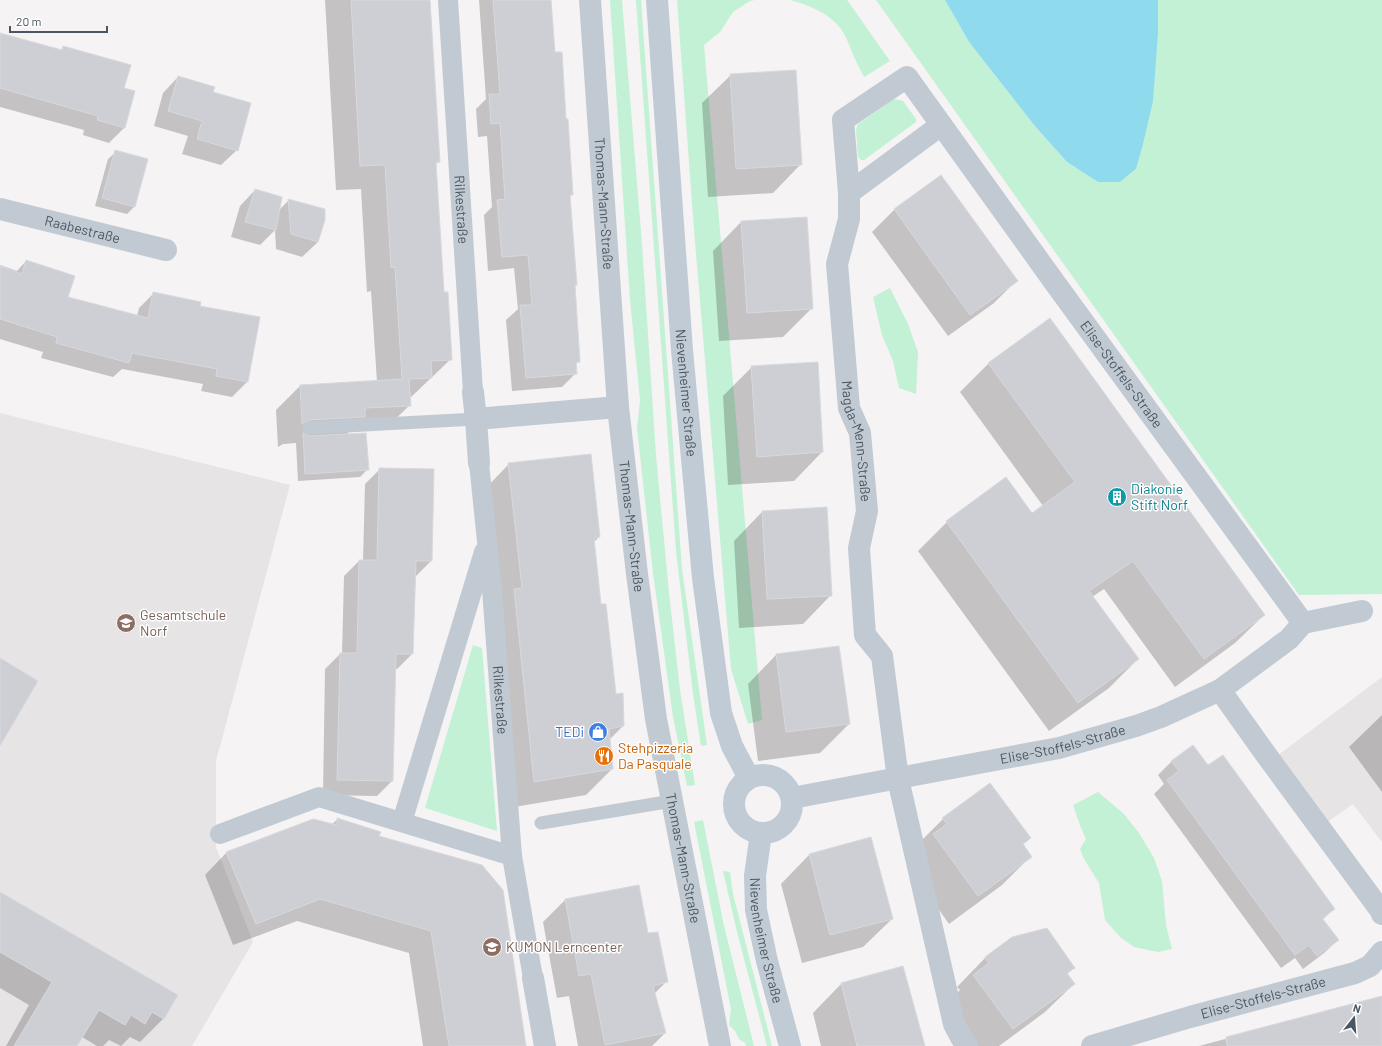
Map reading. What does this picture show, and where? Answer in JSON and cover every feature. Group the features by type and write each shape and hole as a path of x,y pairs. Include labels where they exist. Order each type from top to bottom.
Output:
{"main road":[{"name":"Nievenheimer Straße","path":"657,0 682,350 703,578 721,712 732,746 749,778"},
{"path":"762,774 775,777 786,786 792,798 791,812 785,823 774,831 761,833 748,829 739,820 734,808 735,797 740,786 749,778 762,774"},
{"name":"Nievenheimer Straße","path":"761,833 755,876 756,910 767,961 790,1046"}],"street":[{"name":"Rilkestraße","path":"448,0 473,392 492,590 512,856 545,1046"},
{"name":"Thomas-Mann-Straße","path":"590,0 618,407 637,574 655,711 720,1046"},
{"name":"Magda-Menn-Straße","path":"898,778 882,656 865,635 859,548 867,511 860,433 849,408 837,264 849,219 849,193 843,120 907,77 941,126"},
{"path":"849,193 941,126"},
{"name":"Elise-Stoffels-Straße","path":"792,798 1079,743 1136,726 1220,690 1289,639 1303,622 941,126"},
{"name":"Raabestraße","path":"0,209 166,250"},
{"path":"476,419 618,407"},
{"name":"Rilkestraße","path":"402,822 487,544"},
{"path":"1303,622 1362,612"},
{"path":"1220,690 1382,914"},
{"path":"898,778 954,1024 967,1046"},
{"path":"220,834 319,797 512,856"},
{"name":"Elise-Stoffels-Straße","path":"1092,1046 1190,1017 1355,973 1370,966 1382,952"}],"lane":[{"path":"309,428 476,419"},
{"path":"541,823 672,801"}],"shaded area":[{"name":"Gesamtschule Norf","path":"0,413 290,485 216,761 216,847 253,942 192,1046 0,1046"},
{"path":"1382,677 1382,842 1353,804 1326,823 1277,756"}],"green space":[{"path":"610,0 622,0 642,244 656,455 680,690 695,785 687,786 673,717 653,573 637,428 640,400 630,300"},
{"path":"636,0 641,0 682,569 707,745 701,746 693,694 676,551"},
{"path":"677,0 755,0 750,1 733,12 720,32 704,45 762,720 748,724 731,669 694,230"},
{"path":"790,0 847,0 890,61 864,77 845,35 836,23 818,10"},
{"path":"876,0 945,0 969,42 1034,125 1067,162 1098,182 1120,182 1136,169 1158,33 1158,0 1382,0 1382,594 1299,595"},
{"path":"894,99 903,101 916,119 916,122 864,160 861,160 858,157 856,129 858,124"},
{"path":"890,288 908,324 918,352 916,394 899,388 893,361 882,335 873,297"},
{"path":"473,645 482,648 497,831 425,808"},
{"path":"1098,792 1124,814 1139,833 1154,858 1162,881 1166,925 1172,949 1158,952 1134,947 1120,937 1105,920 1099,883 1084,859 1080,849 1086,839 1073,805"},
{"path":"703,820 724,926 754,1046 746,1046 729,1025 731,1009 694,822"},
{"path":"723,871 730,872 733,894 772,1046 767,1046 738,936"}],"water":[{"path":"945,0 1158,0 1158,33 1153,101 1136,169 1120,182 1098,182 1067,162 1034,125 969,42"}],"building":[{"path":"351,0 430,0 440,162 436,162 444,292 448,292 452,360 431,361 432,378 409,379 411,406 365,408 365,417 309,420 302,424 300,385 402,379 395,267 391,268 385,165 360,166"},
{"path":"493,0 551,0 555,52 562,52 566,119 568,119 573,195 570,195 577,285 575,285 580,362 576,362 577,374 526,378 520,305 532,305 528,255 502,257 497,200 505,199 500,123 491,124 489,94 500,94"},
{"path":"0,33 62,50 63,46 131,65 124,88 135,91 125,128 97,120 98,116 0,88"},
{"path":"796,70 802,165 736,169 730,74"},
{"path":"178,76 215,87 213,92 251,103 238,151 197,139 202,121 168,111"},
{"path":"115,150 148,159 135,207 102,198"},
{"path":"941,175 1018,281 970,315 894,209"},
{"path":"255,189 282,197 276,230 245,222"},
{"path":"288,199 325,209 325,220 318,242 291,234"},
{"path":"807,217 813,309 747,313 741,221"},
{"path":"26,260 75,276 68,297 148,318 153,292 201,302 200,306 260,317 248,382 216,376 217,369 132,353 129,363 56,343 57,337 0,319 0,266 22,274"},
{"name":"Diakonie Stift Norf","path":"1050,318 1265,615 1204,659 1133,561 1089,591 1139,659 1078,703 946,521 1006,477 1032,513 1075,482 988,363"},
{"path":"818,362 823,452 757,457 751,366"},
{"path":"303,433 309,436 366,433 369,470 305,474"},
{"path":"591,454 600,537 594,538 601,604 606,604 616,694 623,693 624,726 609,729 613,769 534,782 514,589 522,588 508,463"},
{"path":"379,468 434,469 432,561 416,561 413,654 396,654 393,781 337,780 340,653 357,653 359,560 377,560"},
{"path":"827,507 832,596 767,599 762,511"},
{"path":"839,646 850,724 786,732 776,654"},
{"path":"0,658 38,681 0,746"},
{"path":"1193,745 1208,765 1223,755 1335,909 1322,918 1339,940 1317,956 1309,945 1295,955 1167,780 1179,771 1171,761"},
{"path":"990,783 1031,838 1023,844 1032,857 978,896 933,834 947,824 942,818"},
{"path":"337,818 381,832 379,836 482,865 503,890 526,1046 449,1046 431,931 320,899 256,924 226,852 313,819 337,825"},
{"path":"871,837 893,919 830,935 809,854"},
{"path":"639,885 648,933 658,932 668,982 653,986 666,1033 605,1045 591,974 579,976 565,899"},
{"path":"0,892 178,995 164,1019 152,1012 145,1024 131,1015 125,1025 99,1010 77,1046 14,1046 52,982 0,952"},
{"path":"1047,928 1075,968 1067,973 1075,984 1013,1029 973,975 989,963 985,957 1012,937"},
{"path":"903,966 925,1046 857,1046 841,983"},
{"path":"1382,996 1382,1046 1227,1046 1226,1037"}],"place":[{"name":"Diakonie Stift Norf","path":"1117,497"},
{"name":"Gesamtschule Norf","path":"126,623"},
{"name":"TEDi","path":"598,732"},
{"name":"Stehpizzeria Da Pasquale","path":"604,756"},
{"name":"KUMON Lerncenter","path":"492,947"}]}
